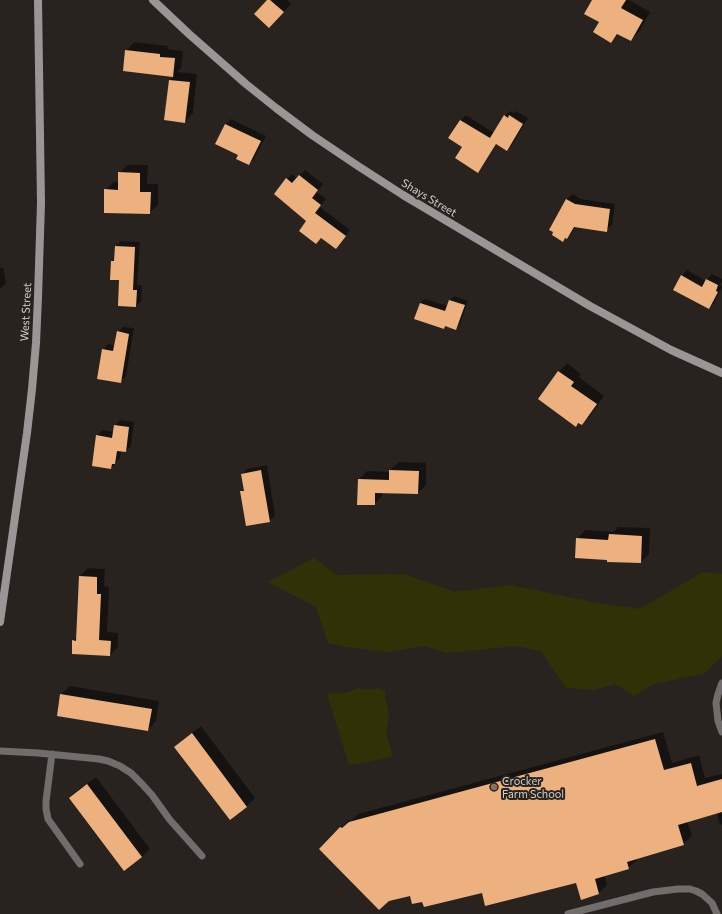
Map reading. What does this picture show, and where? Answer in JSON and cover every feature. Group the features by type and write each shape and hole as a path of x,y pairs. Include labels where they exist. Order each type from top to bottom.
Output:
{"main road":[{"name":"West Street","path":"0,622 26,440 36,335 41,203 38,0"},
{"name":"Shays Street","path":"153,0 246,84 306,131 354,164 403,195 590,306 671,350 722,373"}],"lane":[{"path":"722,683 716,703 718,721 722,732"},
{"path":"0,751 99,759 108,761 125,769 152,795 170,820 202,856"},
{"path":"52,754 46,801 48,820 80,864"},
{"path":"568,914 653,892 669,889 684,889 696,891 702,894 712,903 717,914"}],"shaded area":[{"path":"314,558 337,575 404,574 455,592 511,585 596,603 640,609 703,572 722,574 722,656 704,674 653,684 634,696 615,684 594,690 566,688 541,651 516,646 447,653 424,646 387,652 346,647 328,643 316,607 268,582"},
{"path":"358,688 380,688 385,691 389,716 386,732 393,757 349,765 327,694 349,692"}],"building":[{"path":"267,0 270,0 284,12 269,28 254,14"},
{"path":"592,0 626,0 621,8 643,20 631,41 617,34 611,43 593,32 599,22 584,14"},
{"path":"125,50 160,54 160,57 175,58 173,77 123,71"},
{"path":"169,80 190,82 185,123 164,120"},
{"path":"504,115 508,118 509,115 523,124 507,151 496,144 478,173 455,158 462,147 448,138 460,120 490,138"},
{"path":"225,124 261,141 249,165 236,159 238,155 215,144"},
{"path":"118,172 140,173 140,192 151,192 150,214 104,213 104,189 118,190"},
{"path":"299,175 318,190 312,198 321,205 315,213 346,236 336,249 321,238 316,244 299,231 306,221 274,194 286,178 292,183"},
{"path":"566,199 575,204 610,209 607,232 574,227 567,239 565,238 563,242 552,235 553,232 549,230"},
{"path":"115,246 135,247 133,290 137,290 136,307 118,306 119,280 110,280 111,261 114,261"},
{"path":"681,275 702,287 706,279 718,285 716,291 718,292 709,309 673,290"},
{"path":"449,300 465,305 456,330 445,326 444,329 414,319 420,303 445,311"},
{"path":"117,331 129,334 121,383 97,379 102,349 113,351"},
{"path":"558,371 574,382 571,386 597,404 582,425 578,423 576,427 538,399"},
{"path":"114,425 129,427 126,452 117,451 115,464 112,464 111,469 92,466 96,435 112,438"},
{"path":"261,470 270,522 246,526 240,491 244,491 241,474"},
{"path":"389,470 419,471 418,494 375,493 375,505 357,505 358,479 389,480"},
{"path":"609,534 642,536 641,563 607,562 607,560 575,558 576,538 608,540"},
{"path":"79,576 97,577 97,594 101,594 99,640 111,641 110,656 72,654 72,640 76,641"},
{"path":"60,694 152,709 148,731 57,716"},
{"path":"192,733 247,807 230,820 174,747"},
{"path":"655,739 664,770 691,763 697,786 722,779 722,812 678,825 684,845 627,862 629,869 595,879 599,894 581,900 576,883 485,906 482,893 424,907 422,902 412,904 410,896 389,901 379,910 319,849 340,827 342,828 349,822"},
{"path":"87,784 142,857 124,871 69,798"}],"place":[{"name":"Crocker Farm School","path":"494,787"}]}
